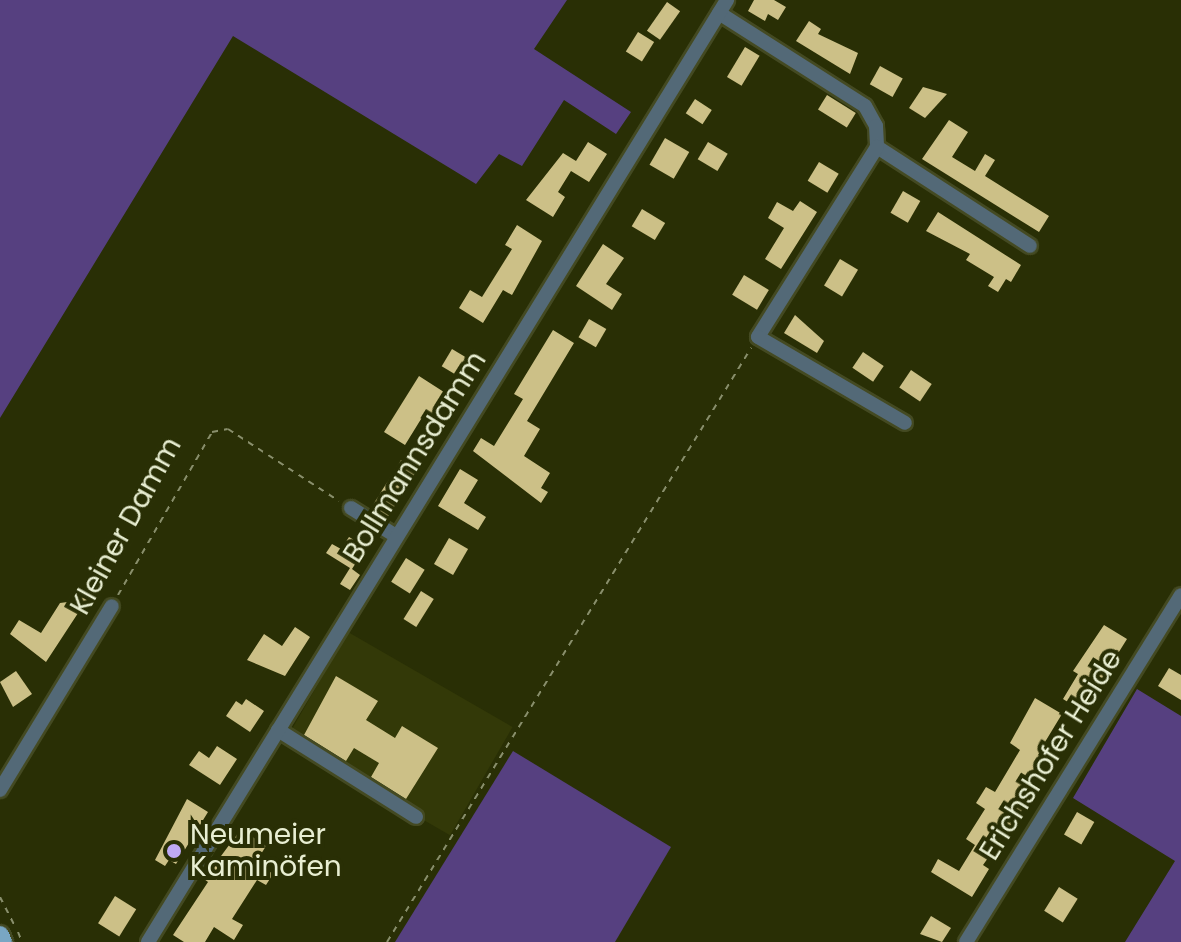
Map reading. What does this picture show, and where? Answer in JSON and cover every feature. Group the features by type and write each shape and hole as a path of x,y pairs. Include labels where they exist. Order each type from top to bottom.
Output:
{"main road":[{"path":"0,935 3,942"}],"street":[{"path":"723,7 865,106 876,126 877,147 758,337 905,423"},
{"name":"Bollmannsdamm","path":"148,942 723,7"},
{"path":"877,147 1030,246"},
{"path":"351,508 396,536"},
{"name":"Erichshofer Heide","path":"966,942 1181,595"},
{"name":"Kleiner Damm","path":"0,790 112,606"},
{"path":"278,730 416,817"}],"path":[{"path":"387,942 758,337"},
{"name":"Kleiner Damm","path":"112,606 212,432 228,429 351,508"},
{"path":"0,897 22,942"}],"shaded area":[{"path":"0,0 567,0 534,49 631,112 616,134 564,100 522,166 499,154 476,184 233,36 0,418"},
{"path":"348,632 513,727 450,835 286,740"},
{"path":"1137,689 1181,716 1181,942 1125,942 1175,861 1073,798"},
{"path":"513,751 671,847 615,942 395,942"}],"building":[{"path":"754,0 774,0 786,7 778,20 768,14 765,21 748,11"},
{"path":"667,2 680,11 660,40 647,31"},
{"path":"809,21 821,29 818,34 858,53 850,74 796,41"},
{"path":"638,32 654,42 642,62 626,52"},
{"path":"745,47 760,56 742,86 727,77"},
{"path":"880,66 903,79 893,97 870,84"},
{"path":"923,87 947,94 925,118 909,108"},
{"path":"827,95 856,113 847,127 818,109"},
{"path":"695,99 712,110 703,124 686,113"},
{"path":"949,120 968,132 952,157 975,171 985,154 995,160 985,176 1049,216 1039,232 922,159"},
{"path":"665,138 689,152 674,179 650,165"},
{"path":"588,142 607,154 589,182 571,171 558,192 565,197 553,217 526,200 563,153 576,161"},
{"path":"708,142 728,154 717,171 698,159"},
{"path":"819,162 839,174 827,193 808,181"},
{"path":"903,191 920,201 908,223 890,213"},
{"path":"800,201 817,212 781,269 765,259 784,228 768,218 777,202 793,211"},
{"path":"642,209 665,223 655,240 632,226"},
{"path":"938,212 1021,265 1011,282 1006,279 998,292 988,286 994,277 966,260 970,254 926,231"},
{"path":"517,225 542,241 512,295 503,290 483,323 459,308 470,290 482,297 512,249 505,245"},
{"path":"603,244 624,258 606,284 622,294 612,310 576,286"},
{"path":"840,259 858,270 842,296 824,286"},
{"path":"744,275 769,290 757,310 732,295"},
{"path":"795,315 824,341 817,353 784,333"},
{"path":"589,319 606,329 596,347 578,337"},
{"path":"553,330 574,343 527,421 540,429 524,456 550,473 541,488 548,492 541,503 473,451 481,438 494,446 523,399 514,394"},
{"path":"452,349 470,360 460,377 442,366"},
{"path":"863,352 884,366 873,382 852,368"},
{"path":"911,370 932,384 920,401 899,387"},
{"path":"419,376 447,394 433,416 426,411 405,445 384,432"},
{"path":"401,460 417,470 387,518 371,507"},
{"path":"460,469 478,480 464,503 486,517 478,530 438,506"},
{"path":"349,537 366,547 352,569 360,575 350,590 340,584 350,568 326,553 332,544 341,549"},
{"path":"449,538 468,549 453,575 434,564"},
{"path":"406,558 425,570 410,593 391,582"},
{"path":"82,590 97,600 89,612 82,607 46,662 10,634 19,620 41,633 60,603 75,601"},
{"path":"421,591 434,599 416,627 404,619"},
{"path":"1104,625 1127,639 1082,711 1063,699 1078,674 1073,671"},
{"path":"295,627 310,637 285,676 247,660 264,634 282,646"},
{"path":"1169,668 1181,675 1181,700 1158,686"},
{"path":"16,671 32,694 13,707 0,682"},
{"path":"336,676 378,701 366,720 395,738 402,726 438,748 406,799 371,777 379,763 354,748 346,761 304,735"},
{"path":"1035,698 1062,714 1045,742 1052,746 1016,805 1023,809 983,865 989,869 972,897 931,872 938,859 959,871 975,845 966,839 985,809 976,803 986,787 995,792 1020,750 1010,743"},
{"path":"246,699 264,711 250,732 226,716 236,701 242,705"},
{"path":"217,746 237,759 220,785 189,765 199,751 209,758"},
{"path":"187,799 208,812 176,864 169,860 165,866 155,860"},
{"path":"1077,812 1094,822 1081,845 1064,835"},
{"path":"241,829 266,846 256,862 273,874 266,885 257,880 232,919 243,925 234,940 214,927 205,942 184,942 173,935 208,882 204,879"},
{"path":"1059,887 1078,899 1063,922 1044,911"},
{"path":"115,896 136,909 119,936 98,923"},
{"path":"931,916 951,928 942,942 920,934"}],"place":[{"name":"Neumeier Kaminöfen","path":"174,851"}]}
